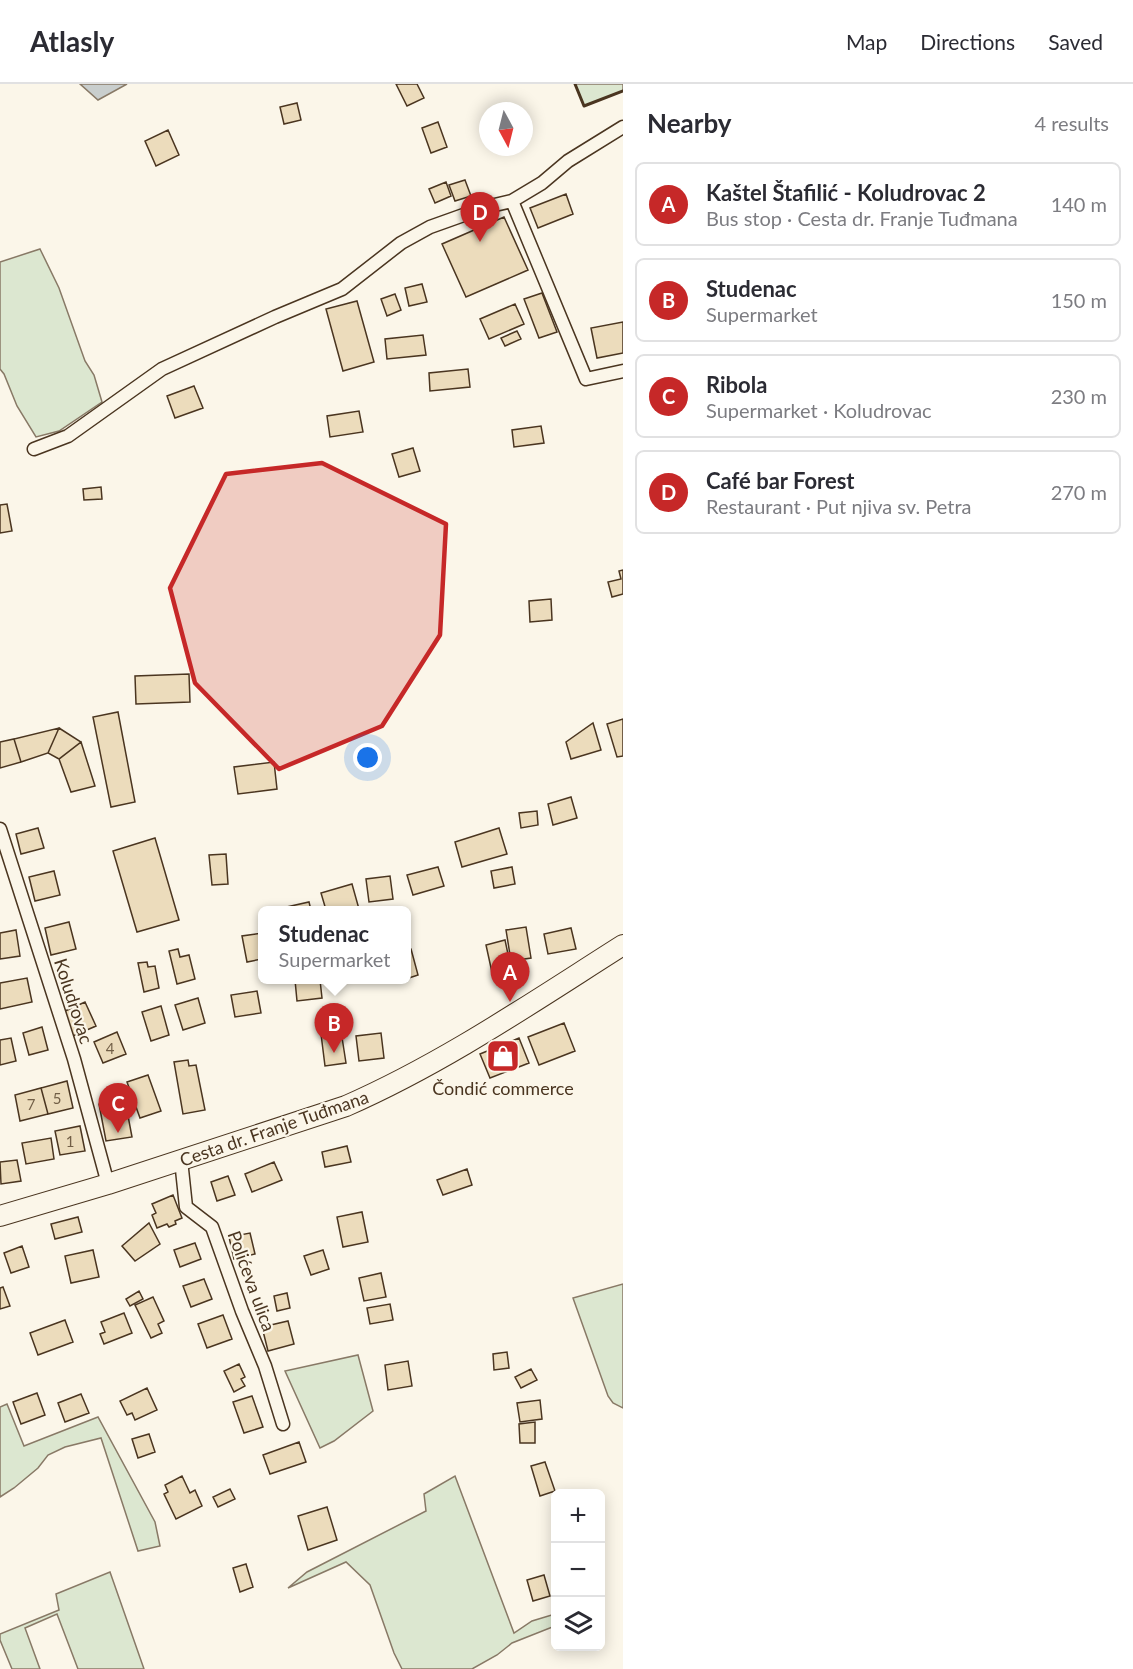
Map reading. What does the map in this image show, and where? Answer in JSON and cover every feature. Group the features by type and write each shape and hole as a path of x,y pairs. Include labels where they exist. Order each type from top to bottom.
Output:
{"main road":[{"name":"Cesta dr. Franje Tuđmana","path":"0,1216 323,1115 380,1091 480,1037 623,945"}],"street":[{"path":"34,449 68,436 162,369 342,289 401,243 430,227 486,207 512,201 542,183 568,161 623,127"},
{"path":"512,201 586,379 623,371"},
{"name":"Koludrovac","path":"0,829 74,1059 108,1184"},
{"name":"Polićeva ulica","path":"181,1160 186,1207 213,1227 242,1311 265,1366 283,1424"}],"highlighted area":[{"path":"322,463 446,524 440,635 382,726 279,769 195,683 170,588 226,474"}],"green space":[{"path":"575,84 623,84 623,91 584,106"},
{"path":"40,249 59,288 85,361 94,375 102,402 59,431 36,437 17,406 0,369 0,262"},
{"path":"623,1284 623,1408 613,1403 608,1396 573,1298"},
{"path":"358,1355 373,1411 334,1441 320,1448 285,1371"},
{"path":"7,1404 24,1446 98,1417 155,1522 160,1546 138,1551 101,1438 65,1447 48,1455 38,1468 0,1497 0,1407"},
{"path":"455,1476 514,1633 532,1621 551,1615 551,1628 512,1643 497,1655 472,1669 402,1669 370,1585 346,1562 288,1588 307,1572 426,1511 424,1494"},
{"path":"110,1572 144,1669 78,1669 57,1614 25,1628 40,1669 12,1669 0,1640 0,1634 59,1610 56,1594"}],"shaded area":[{"path":"80,84 127,84 98,100"}],"building":[{"path":"396,84 417,84 424,98 407,106"},
{"path":"297,103 301,120 284,124 280,107"},
{"path":"438,122 447,147 431,153 422,128"},
{"path":"168,130 179,155 156,166 145,141"},
{"path":"465,180 471,196 455,201 449,185"},
{"path":"446,182 451,196 435,203 429,189"},
{"path":"566,194 573,214 538,228 530,208"},
{"path":"504,217 528,270 466,297 442,244"},
{"path":"422,284 427,302 409,306 405,288"},
{"path":"542,293 557,332 539,338 524,299"},
{"path":"395,294 401,310 387,316 381,299"},
{"path":"357,301 374,362 343,371 326,309"},
{"path":"515,304 524,324 489,339 480,319"},
{"path":"623,322 623,353 597,358 591,328"},
{"path":"517,331 521,339 505,346 501,338"},
{"path":"423,335 426,355 387,359 385,339"},
{"path":"468,369 470,387 430,391 429,373"},
{"path":"194,386 203,408 175,418 167,396"},
{"path":"359,411 363,432 330,437 327,416"},
{"path":"541,426 544,443 514,447 512,430"},
{"path":"413,448 420,471 399,477 392,454"},
{"path":"101,487 102,499 84,500 83,489"},
{"path":"7,504 12,531 0,533 0,505"},
{"path":"623,570 623,594 612,597 608,582 621,579 619,571"},
{"path":"551,599 552,620 530,622 529,601"},
{"path":"189,674 190,702 136,704 135,676"},
{"path":"118,712 135,802 111,807 93,717"},
{"path":"623,719 623,756 617,757 607,724"},
{"path":"593,723 601,750 571,759 566,742"},
{"path":"59,728 81,742 59,759 48,753"},
{"path":"59,728 48,753 21,762 14,739"},
{"path":"14,739 21,762 0,768 0,742"},
{"path":"81,742 95,786 71,792 59,759"},
{"path":"274,762 277,789 238,794 234,767"},
{"path":"571,797 577,818 553,825 548,804"},
{"path":"537,811 538,825 521,828 519,813"},
{"path":"38,828 44,848 21,854 16,834"},
{"path":"499,828 507,854 462,867 455,842"},
{"path":"155,838 179,920 137,932 113,851"},
{"path":"226,854 228,884 212,885 209,855"},
{"path":"438,867 444,886 413,895 407,875"},
{"path":"512,867 515,884 494,888 491,871"},
{"path":"54,871 60,895 35,901 29,877"},
{"path":"390,876 393,899 369,902 366,879"},
{"path":"352,884 358,906 325,906 321,893"},
{"path":"309,902 310,906 291,906"},
{"path":"69,922 76,949 51,955 45,928"},
{"path":"526,927 531,958 511,961 506,930"},
{"path":"571,928 576,949 548,954 544,934"},
{"path":"16,930 20,956 0,959 0,933"},
{"path":"258,934 258,960 247,962 242,936"},
{"path":"505,940 512,973 493,977 486,945"},
{"path":"178,949 180,957 189,955 195,979 177,984 169,951"},
{"path":"411,949 418,975 411,977"},
{"path":"147,962 148,967 155,966 159,988 144,992 138,963"},
{"path":"27,978 32,1002 0,1009 0,983"},
{"path":"295,984 320,984 322,998 297,1001"},
{"path":"257,991 261,1013 235,1017 231,995"},
{"path":"198,998 205,1023 183,1030 175,1005"},
{"path":"85,1002 96,1026 73,1036 63,1012"},
{"path":"161,1006 169,1035 151,1041 142,1012"},
{"path":"564,1023 575,1051 539,1065 528,1037"},
{"path":"42,1027 48,1050 29,1055 23,1033"},
{"path":"341,1031 346,1063 325,1066 321,1034"},
{"path":"117,1032 126,1054 103,1063 94,1042"},
{"path":"381,1033 384,1058 359,1061 356,1036"},
{"path":"11,1038 16,1061 0,1065 0,1040"},
{"path":"519,1038 529,1063 490,1078 480,1054"},
{"path":"188,1060 189,1066 196,1065 205,1110 183,1114 174,1062"},
{"path":"148,1075 161,1111 140,1118 127,1082"},
{"path":"67,1081 73,1108 48,1114 41,1088"},
{"path":"41,1088 48,1114 20,1121 15,1095"},
{"path":"125,1100 132,1137 106,1141 99,1104"},
{"path":"80,1126 85,1151 60,1155 55,1131"},
{"path":"51,1138 54,1159 26,1164 22,1143"},
{"path":"347,1146 351,1162 325,1167 322,1152"},
{"path":"17,1160 21,1181 1,1184 0,1162"},
{"path":"274,1162 282,1180 252,1192 245,1174"},
{"path":"467,1169 472,1185 443,1195 437,1180"},
{"path":"228,1176 235,1195 217,1201 211,1182"},
{"path":"173,1195 182,1218 169,1227 167,1224 157,1228 152,1215 156,1213 152,1204"},
{"path":"362,1212 368,1242 343,1247 337,1217"},
{"path":"78,1217 82,1232 55,1239 51,1224"},
{"path":"149,1223 160,1244 135,1261 122,1246"},
{"path":"250,1233 255,1254 234,1259 229,1237"},
{"path":"195,1243 201,1259 180,1267 174,1250"},
{"path":"22,1246 29,1267 11,1273 4,1253"},
{"path":"93,1250 99,1277 71,1283 65,1256"},
{"path":"323,1250 329,1269 311,1275 304,1256"},
{"path":"381,1273 386,1297 364,1301 359,1278"},
{"path":"204,1279 212,1299 191,1307 183,1286"},
{"path":"3,1287 10,1306 0,1309 0,1288"},
{"path":"139,1291 143,1299 130,1306 126,1299"},
{"path":"287,1293 290,1308 277,1311 274,1296"},
{"path":"153,1297 164,1321 158,1324 162,1333 151,1338 135,1305"},
{"path":"390,1304 393,1320 370,1324 367,1308"},
{"path":"124,1313 132,1333 104,1344 100,1334 105,1332 101,1322"},
{"path":"223,1315 232,1339 207,1348 198,1324"},
{"path":"65,1320 73,1342 38,1355 30,1333"},
{"path":"288,1321 294,1344 268,1351 262,1327"},
{"path":"507,1352 509,1368 494,1370 493,1354"},
{"path":"408,1361 412,1386 388,1390 385,1365"},
{"path":"239,1364 245,1377 241,1379 245,1386 234,1392 224,1371"},
{"path":"531,1369 537,1380 521,1388 515,1377"},
{"path":"147,1388 157,1410 135,1420 132,1413 127,1415 120,1401"},
{"path":"37,1393 45,1415 21,1424 13,1402"},
{"path":"81,1394 89,1413 65,1422 58,1403"},
{"path":"252,1396 263,1427 244,1433 233,1402"},
{"path":"540,1400 542,1419 520,1422 517,1403"},
{"path":"535,1422 535,1443 520,1443 519,1424"},
{"path":"149,1434 155,1452 138,1458 132,1439"},
{"path":"299,1442 306,1462 270,1474 263,1455"},
{"path":"545,1462 554,1489 551,1489 551,1492 540,1496 531,1466"},
{"path":"182,1476 190,1493 195,1490 202,1506 176,1519 164,1494 168,1492 165,1485"},
{"path":"230,1489 235,1499 218,1507 213,1497"},
{"path":"327,1507 337,1540 308,1550 298,1516"},
{"path":"246,1564 253,1587 240,1592 233,1568"},
{"path":"544,1575 550,1596 533,1601 527,1580"}],"wall":[{"path":"575,84 584,106 623,91"}],"place":[{"name":"Café bar Forest","path":"480,242"},
{"name":"Kaštel Štafilić - Koludrovac 2","path":"510,1002"},
{"name":"Studenac","path":"334,1053"},
{"name":"Čondić commerce","path":"503,1056"},
{"name":"Ribola","path":"118,1133"}]}
